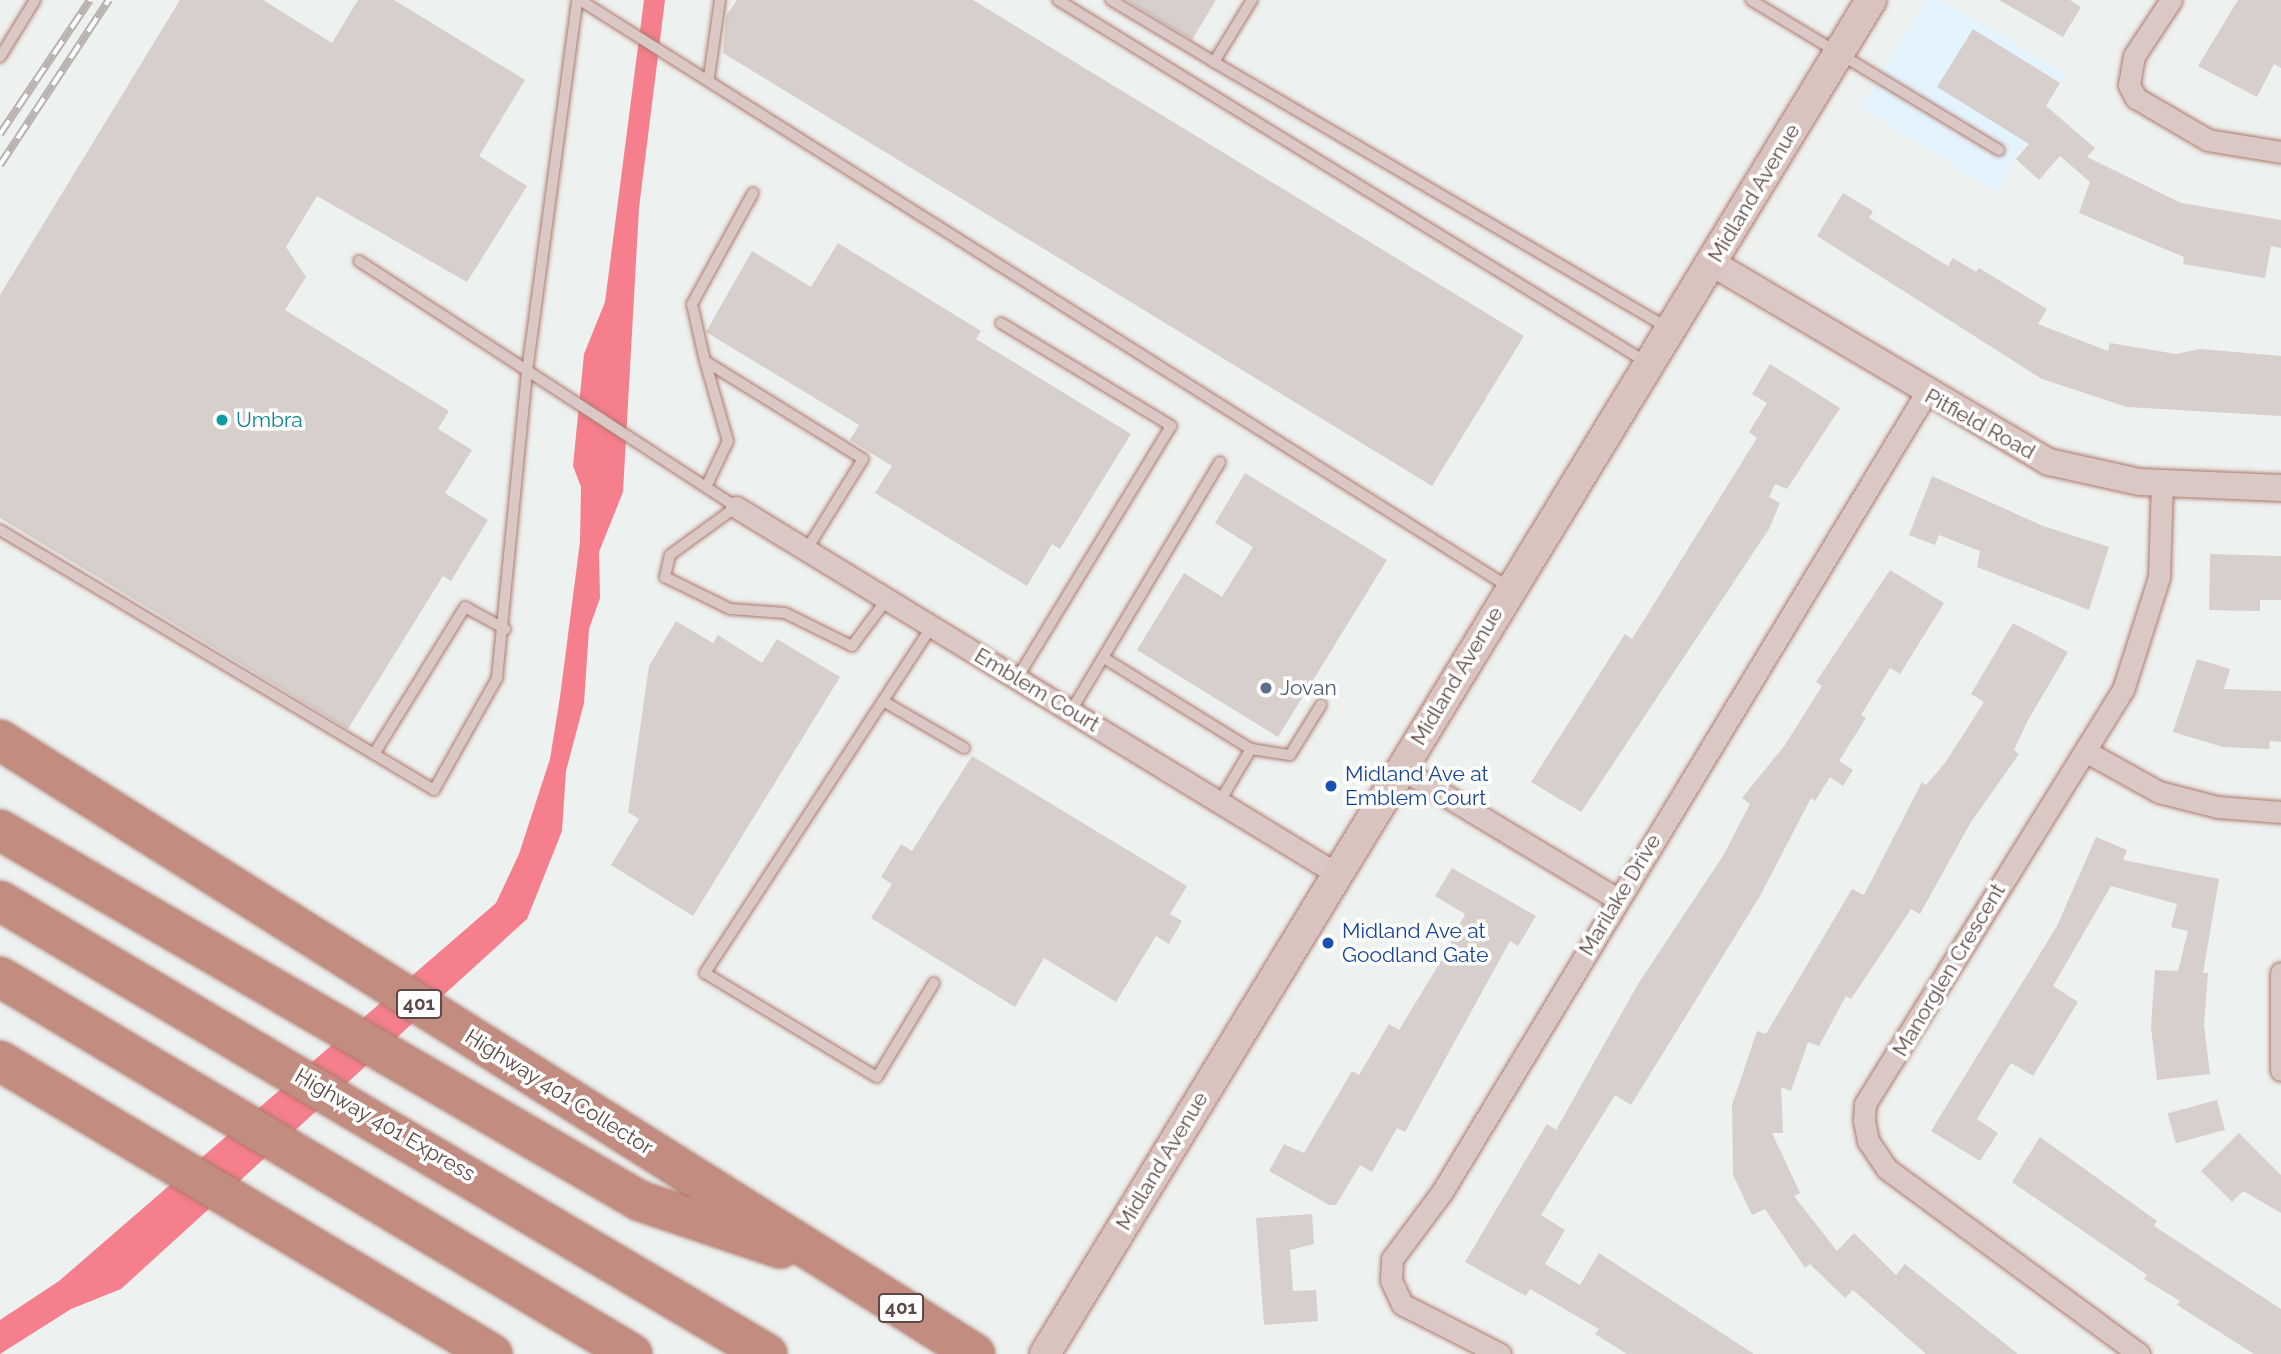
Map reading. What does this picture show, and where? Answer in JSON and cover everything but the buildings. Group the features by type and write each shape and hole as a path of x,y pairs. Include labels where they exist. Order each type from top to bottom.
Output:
{"highway":[{"name":"Highway 401 Collector","path":"0,740 970,1351"},
{"path":"0,830 640,1201 838,1268"},
{"name":"Highway 401 Express","path":"0,901 767,1354"},
{"path":"0,977 632,1354"},
{"path":"0,1061 492,1354"}],"main road":[{"name":"Midland Avenue","path":"1045,1354 1400,768 1871,0"}],"street":[{"path":"2171,0 2134,56 2129,85 2136,98 2208,139 2281,152"},
{"name":"Pitfield Road","path":"1712,263 1926,393 2049,462 2162,484 2281,488"},
{"name":"Marilake Drive","path":"1500,1354 1402,1304 1391,1280 1392,1259 1442,1192 1617,899 1926,393"},
{"name":"Manorglen Crescent","path":"2138,1354 1887,1169 1868,1141 1864,1120 1865,1104 2087,752 2123,690 2144,634 2163,554 2162,484"},
{"name":"Emblem Court","path":"736,507 1337,874"},
{"path":"2087,752 2159,792 2218,807 2281,812"},
{"path":"1400,768 1617,899"},
{"path":"2281,973 2281,1070"}],"lane":[{"path":"0,57 35,0"},
{"path":"0,530 434,790 497,678 505,629 527,372 578,0 709,77 1510,588"},
{"path":"709,77 720,0"},
{"path":"1058,0 1648,363"},
{"path":"1111,0 1669,329"},
{"path":"1214,62 1252,0"},
{"path":"1751,0 1999,150"},
{"path":"708,483 728,441 692,304 753,193"},
{"path":"359,261 527,372 708,483 736,507 670,555 665,577 730,609 785,613 852,646 887,599"},
{"path":"1001,323 1171,426 1017,677"},
{"path":"705,361 863,459 807,550"},
{"path":"1071,711 1220,462"},
{"path":"374,754 465,607 505,629"},
{"path":"932,626 705,973 877,1077 934,983"},
{"path":"1104,657 1251,749 1290,755 1321,705"},
{"path":"883,701 964,748"},
{"path":"1220,801 1251,749"}],"shaded area":[{"path":"644,0 665,0 639,208 623,492 599,552 600,598 589,629 584,703 566,771 562,831 527,919 121,1289 71,1309 0,1354 0,1320 59,1281 496,903 519,854 550,759 580,542 581,487 573,466 584,354 605,302"},
{"path":"1926,0 1941,0 2065,74 1996,191 1861,107"}],"railway":[{"path":"0,134 90,0"},
{"path":"0,165 109,0"}],"place":[{"name":"Umbra","path":"222,420"},
{"name":"Jovan","path":"1266,688"},
{"name":"Midland Ave at Emblem Court","path":"1331,786"},
{"name":"Midland Ave at Goodland Gate","path":"1328,943"}]}
